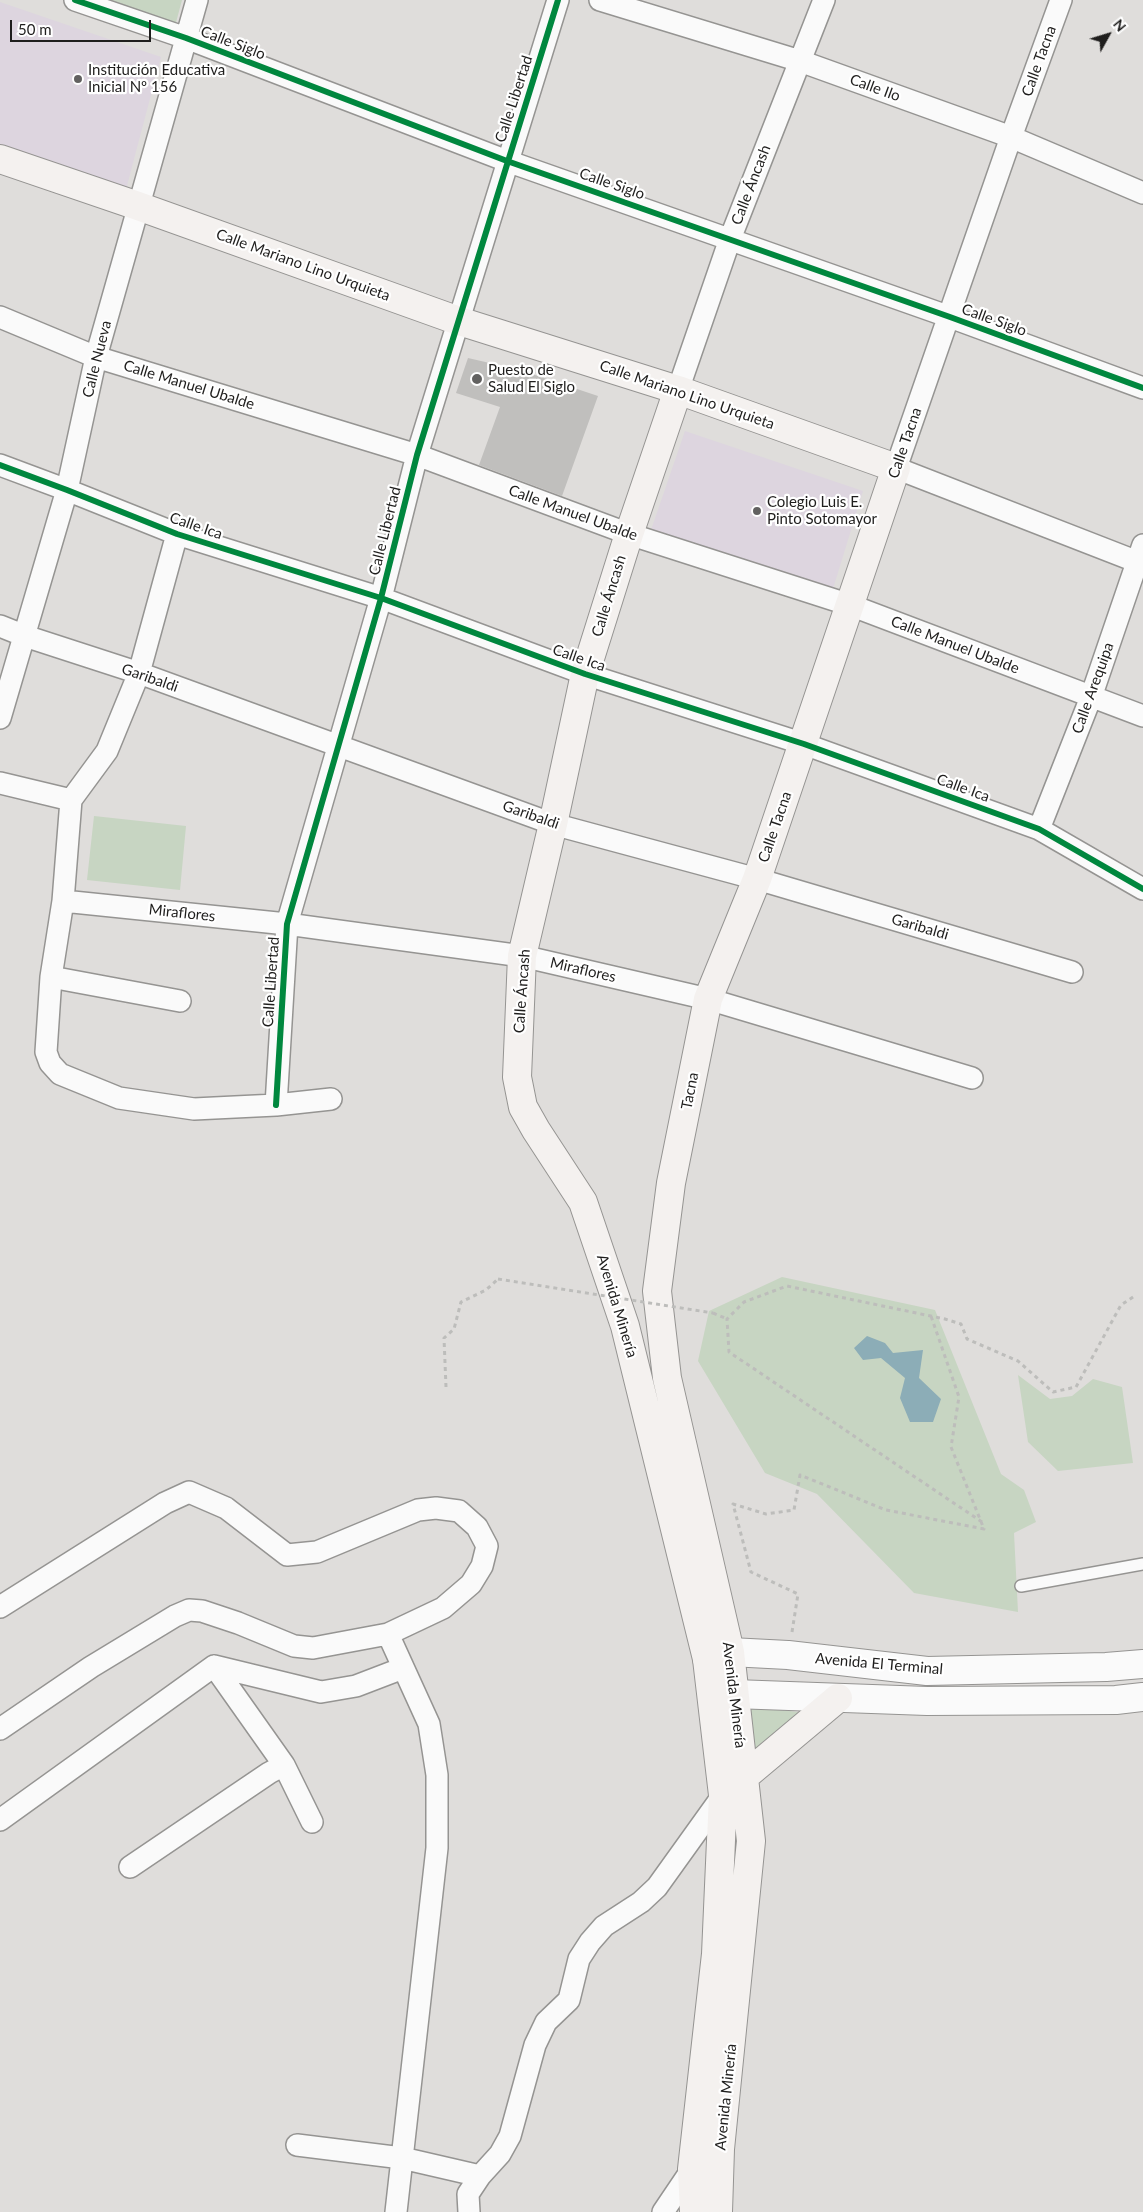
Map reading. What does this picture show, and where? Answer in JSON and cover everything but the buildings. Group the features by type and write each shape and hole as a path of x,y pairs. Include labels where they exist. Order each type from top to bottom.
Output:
{"main road":[{"name":"Calle Mariano Lino Urquieta","path":"0,159 138,206 459,321 678,390 896,468"},
{"name":"Calle Áncash","path":"583,1202 523,1107 517,1077 522,956 585,674 628,534 678,390"},
{"name":"Calle Tacna","path":"708,999 757,879 896,468"},
{"name":"Tacna","path":"671,1183 708,999"},
{"name":"Avenida Minería","path":"671,1183 657,1291 666,1368 719,1656 722,1697 723,1795 716,1954 692,2169 694,2212"},
{"name":"Avenida Minería","path":"583,1202 625,1326 719,1656"},
{"name":"Avenida Minería","path":"718,2212 720,2149 751,1841 745,1776 722,1697"},
{"path":"745,1776 838,1698"}],"street":[{"name":"Calle Siglo","path":"75,0 186,38 507,161 950,317 1143,388"},
{"name":"Calle Nueva","path":"0,718 67,490 96,357 197,0"},
{"name":"Calle Libertad","path":"276,1105 287,924 340,746 381,598 417,455 558,0"},
{"name":"Calle Ilo","path":"600,0 800,61 1011,137 1143,193"},
{"name":"Calle Áncash","path":"678,390 730,239 824,0"},
{"name":"Calle Tacna","path":"896,468 1011,137 1061,0"},
{"name":"Calle Manuel Ubalde","path":"0,317 96,357 417,455 628,534 850,605 1143,716"},
{"name":"Calle Ica","path":"0,465 177,534 381,598 585,674 804,744 1039,829 1143,889"},
{"name":"Calle Mariano Lino Urquieta","path":"896,468 1141,557"},
{"path":"177,534 139,673 107,750 71,800 64,901 51,977 46,1052 50,1063 60,1074 119,1098 194,1109 276,1105 331,1099"},
{"name":"Calle Arequipa","path":"1039,829 1091,697 1141,557"},
{"name":"Garibaldi","path":"0,626 139,673 553,824 757,879 1072,972"},
{"path":"0,783 71,800"},
{"name":"Miraflores","path":"64,901 287,924 522,956 708,999 972,1078"},
{"path":"51,977 180,1001"},
{"path":"0,1607 165,1503 189,1492 226,1508 287,1555 317,1552 418,1510 436,1508 460,1511 477,1527 487,1546 482,1566 471,1584 444,1608 388,1634 313,1648 294,1646 238,1623 202,1611 189,1610 91,1667 0,1729"},
{"path":"388,1634 429,1724 437,1775 436,1848 396,2212"},
{"name":"Avenida El Terminal","path":"719,1656 788,1655 926,1671 1106,1667 1143,1664"},
{"path":"1106,1667 1143,1658"},
{"path":"0,1820 214,1666 320,1692 356,1686 403,1668"},
{"path":"214,1666 284,1765 312,1822"},
{"path":"926,1671 927,1701"},
{"name":"Avenida El Terminal","path":"722,1697 927,1701 1116,1700 1143,1697"},
{"path":"130,1867 269,1773 284,1765"},
{"path":"469,2212 467,2208 468,2194 480,2176 500,2154 510,2136 535,2046 546,2022 569,2000 579,1959 604,1926 642,1902 657,1887 723,1795"},
{"path":"297,2145 402,2158 480,2176"},
{"path":"663,2212 692,2169"}],"lane":[{"path":"1022,1586 1143,1564"}],"path":[{"path":"446,1387 444,1338 454,1329 461,1302 486,1290 498,1279 713,1313 727,1320"},
{"path":"982,1522 729,1352 727,1320 744,1302 787,1286 931,1316 961,1324 967,1339 1018,1361 1053,1392 1076,1387 1121,1305 1136,1295"},
{"path":"788,1655 798,1594 751,1572 733,1504 766,1514 794,1510 800,1475 886,1510 984,1529 951,1447 959,1397 931,1316"}],"shaded area":[{"name":"Institución Educativa Inicial Nº 156","path":"0,2 161,57 124,197 0,156"},
{"name":"Colegio Luis E. Pinto Sotomayor","path":"685,431 863,491 832,592 651,530"}],"green space":[{"path":"86,0 182,0 174,30"},
{"path":"94,816 186,826 180,890 87,880"},
{"path":"782,1277 935,1310 1001,1474 1024,1490 1036,1522 1014,1533 1018,1612 914,1593 817,1494 765,1473 698,1361 709,1311"},
{"path":"1018,1375 1050,1399 1072,1396 1093,1379 1122,1387 1133,1463 1058,1471 1028,1442"},
{"path":"745,1704 803,1713 752,1760"}],"water":[{"path":"867,1336 885,1343 893,1353 923,1350 919,1378 941,1399 933,1422 910,1422 900,1398 905,1378 881,1358 863,1360 854,1348"}],"cycle path":[{"path":"75,0 186,38 507,161 950,317 1143,388"},
{"path":"276,1105 287,924 381,598 417,455 558,0"},
{"path":"0,465 177,534 381,598 585,674 804,744 1039,829 1143,889"}],"place":[{"name":"Institución Educativa Inicial Nº 156","path":"78,79"},
{"name":"Puesto de Salud El Siglo","path":"477,379"},
{"name":"Colegio Luis E. Pinto Sotomayor","path":"757,511"}]}
